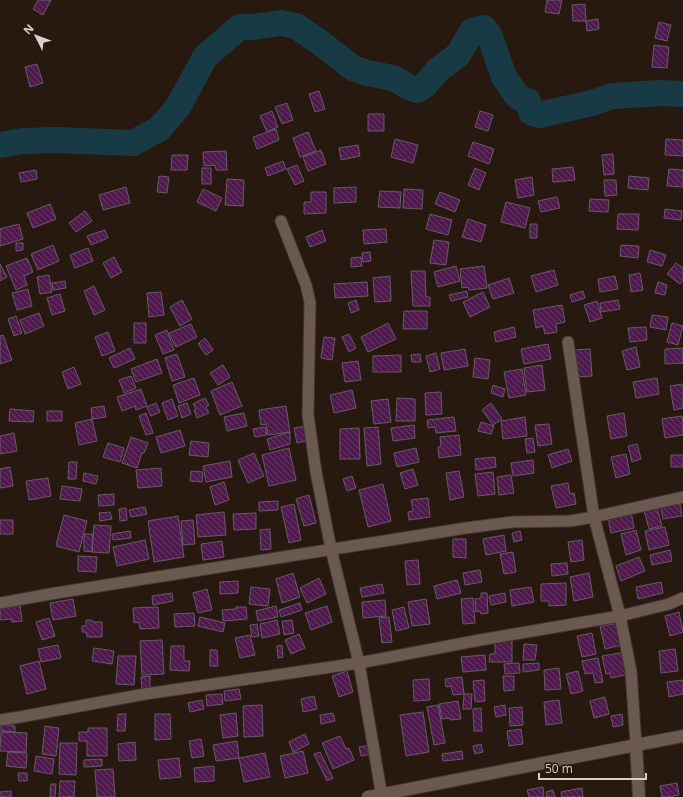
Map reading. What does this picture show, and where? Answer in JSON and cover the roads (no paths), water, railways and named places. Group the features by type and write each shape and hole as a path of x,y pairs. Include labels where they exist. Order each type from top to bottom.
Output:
{"street":[{"path":"281,221 306,285 310,302 308,415 316,472 331,549 359,664 382,796"},
{"path":"568,342 594,518 620,616 631,671 639,797"},
{"path":"0,603 63,591 466,528 512,522 570,521 594,518 683,497"},
{"path":"0,720 20,718 145,694 359,664 480,640 620,616 669,604 683,598"},
{"path":"368,797 382,796 683,736"}],"waterway":[{"path":"0,145 22,141 56,140 133,143 159,129 178,107 205,57 240,27 254,27 281,23 296,26 353,68 367,73 393,78 408,87 417,90 425,85 439,69 458,55 472,31 484,28 490,37 504,77 518,97 528,101 531,112 539,115 592,103 612,96 660,93 683,94"}]}
